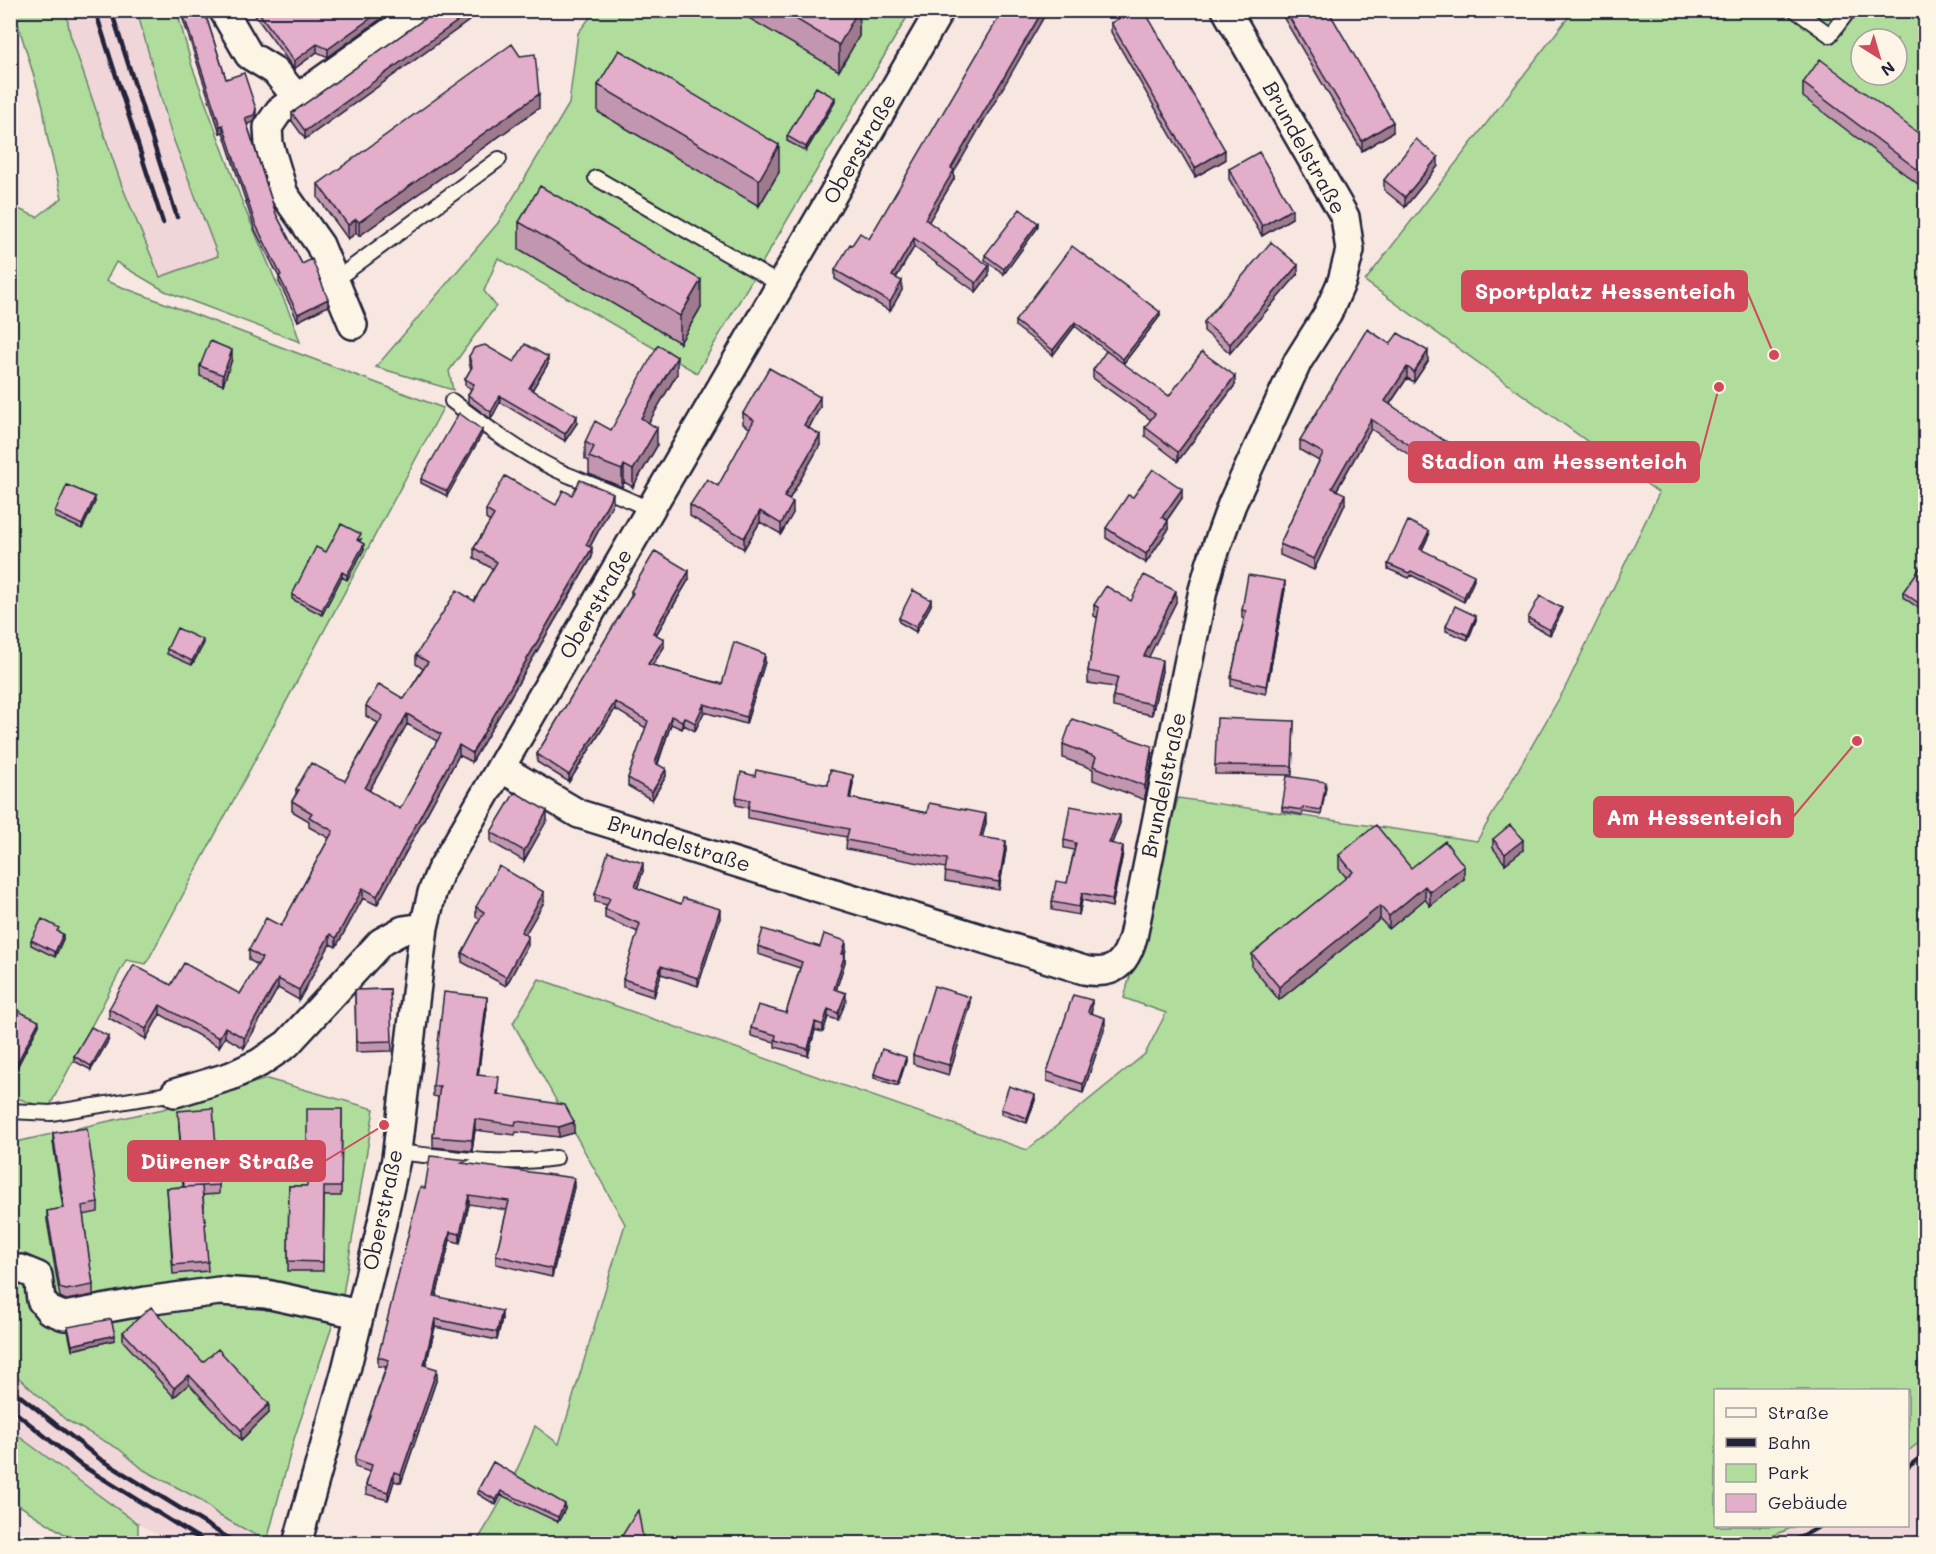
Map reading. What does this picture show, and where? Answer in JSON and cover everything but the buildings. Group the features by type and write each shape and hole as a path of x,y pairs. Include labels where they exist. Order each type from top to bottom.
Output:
{"street":[{"path":"223,10 249,55 275,71 297,98"},
{"path":"354,325 320,245 284,194 269,144 268,127 279,111 421,10"},
{"name":"Brundelstraße","path":"501,768 579,814 1084,970 1101,973 1117,966 1128,954 1133,937 1203,590 1211,562 1232,504 1298,361 1328,315 1342,281 1350,250 1345,217 1226,10"},
{"name":"Oberstraße","path":"297,1544 346,1370 380,1236 397,1152 424,927 432,893 440,872 938,11"},
{"path":"175,1093 231,1076 259,1063 287,1044 381,942 403,930 424,927"},
{"path":"21,1269 38,1276 41,1300 49,1310 64,1316 156,1299 219,1291 266,1294 359,1314"}],"lane":[{"path":"1794,10 1830,35 1847,13"},
{"path":"335,280 499,159"},
{"path":"596,178 781,285"},
{"path":"452,402 557,470 625,497 650,510"},
{"path":"10,1111 51,1113 175,1093"},
{"path":"397,1152 494,1162 556,1158"}],"shaded area":[{"path":"66,11 137,11 171,133 218,256 159,277 122,186 70,34"},
{"path":"11,1371 66,1420 119,1449 144,1470 199,1499 220,1516 273,1543 173,1543 138,1524 11,1430"},
{"path":"1925,1438 1925,1543 1754,1544 1794,1527 1909,1527 1909,1450"}],"green space":[{"path":"908,10 910,12 697,373 498,258 484,291 496,306 449,371 453,390 376,367 498,223 569,104 578,33 595,11"},
{"path":"14,11 66,11 70,34 122,186 160,277 218,256 171,133 137,11 177,11 192,66 244,207 300,342 165,291 116,262 106,281 443,408 146,964 126,960 48,1109 11,1096 11,206 37,217 62,198 47,136 43,106"},
{"path":"1573,11 1821,11 1845,26 1856,11 1925,11 1925,1438 1909,1450 1909,1389 1714,1389 1714,1527 1794,1527 1754,1543 475,1544 509,1486 535,1426 559,1444 625,1224 513,1023 539,979 1027,1150 1145,1054 1166,1013 1124,998 1178,798 1477,841 1564,690 1659,493 1365,281"},
{"path":"267,1079 374,1109 343,1294 294,1439 267,1541 220,1516 199,1499 144,1470 119,1449 66,1420 11,1371 11,1143 163,1109"},
{"path":"10,1430 138,1524 138,1543 70,1543 69,1537 11,1500"}],"railway":[{"path":"95,10 163,223"},
{"path":"111,10 177,217"},
{"path":"10,1388 100,1459 238,1544"},
{"path":"10,1408 78,1463 208,1544"},
{"path":"1909,1466 1926,1453"},
{"path":"1789,1544 1818,1527"}],"place":[{"name":"Sportplatz Hessenteich","path":"1774,355"},
{"name":"Stadion am Hessenteich","path":"1719,387"},
{"name":"Am Hessenteich","path":"1857,741"},
{"name":"Dürener Straße","path":"384,1125"}]}
